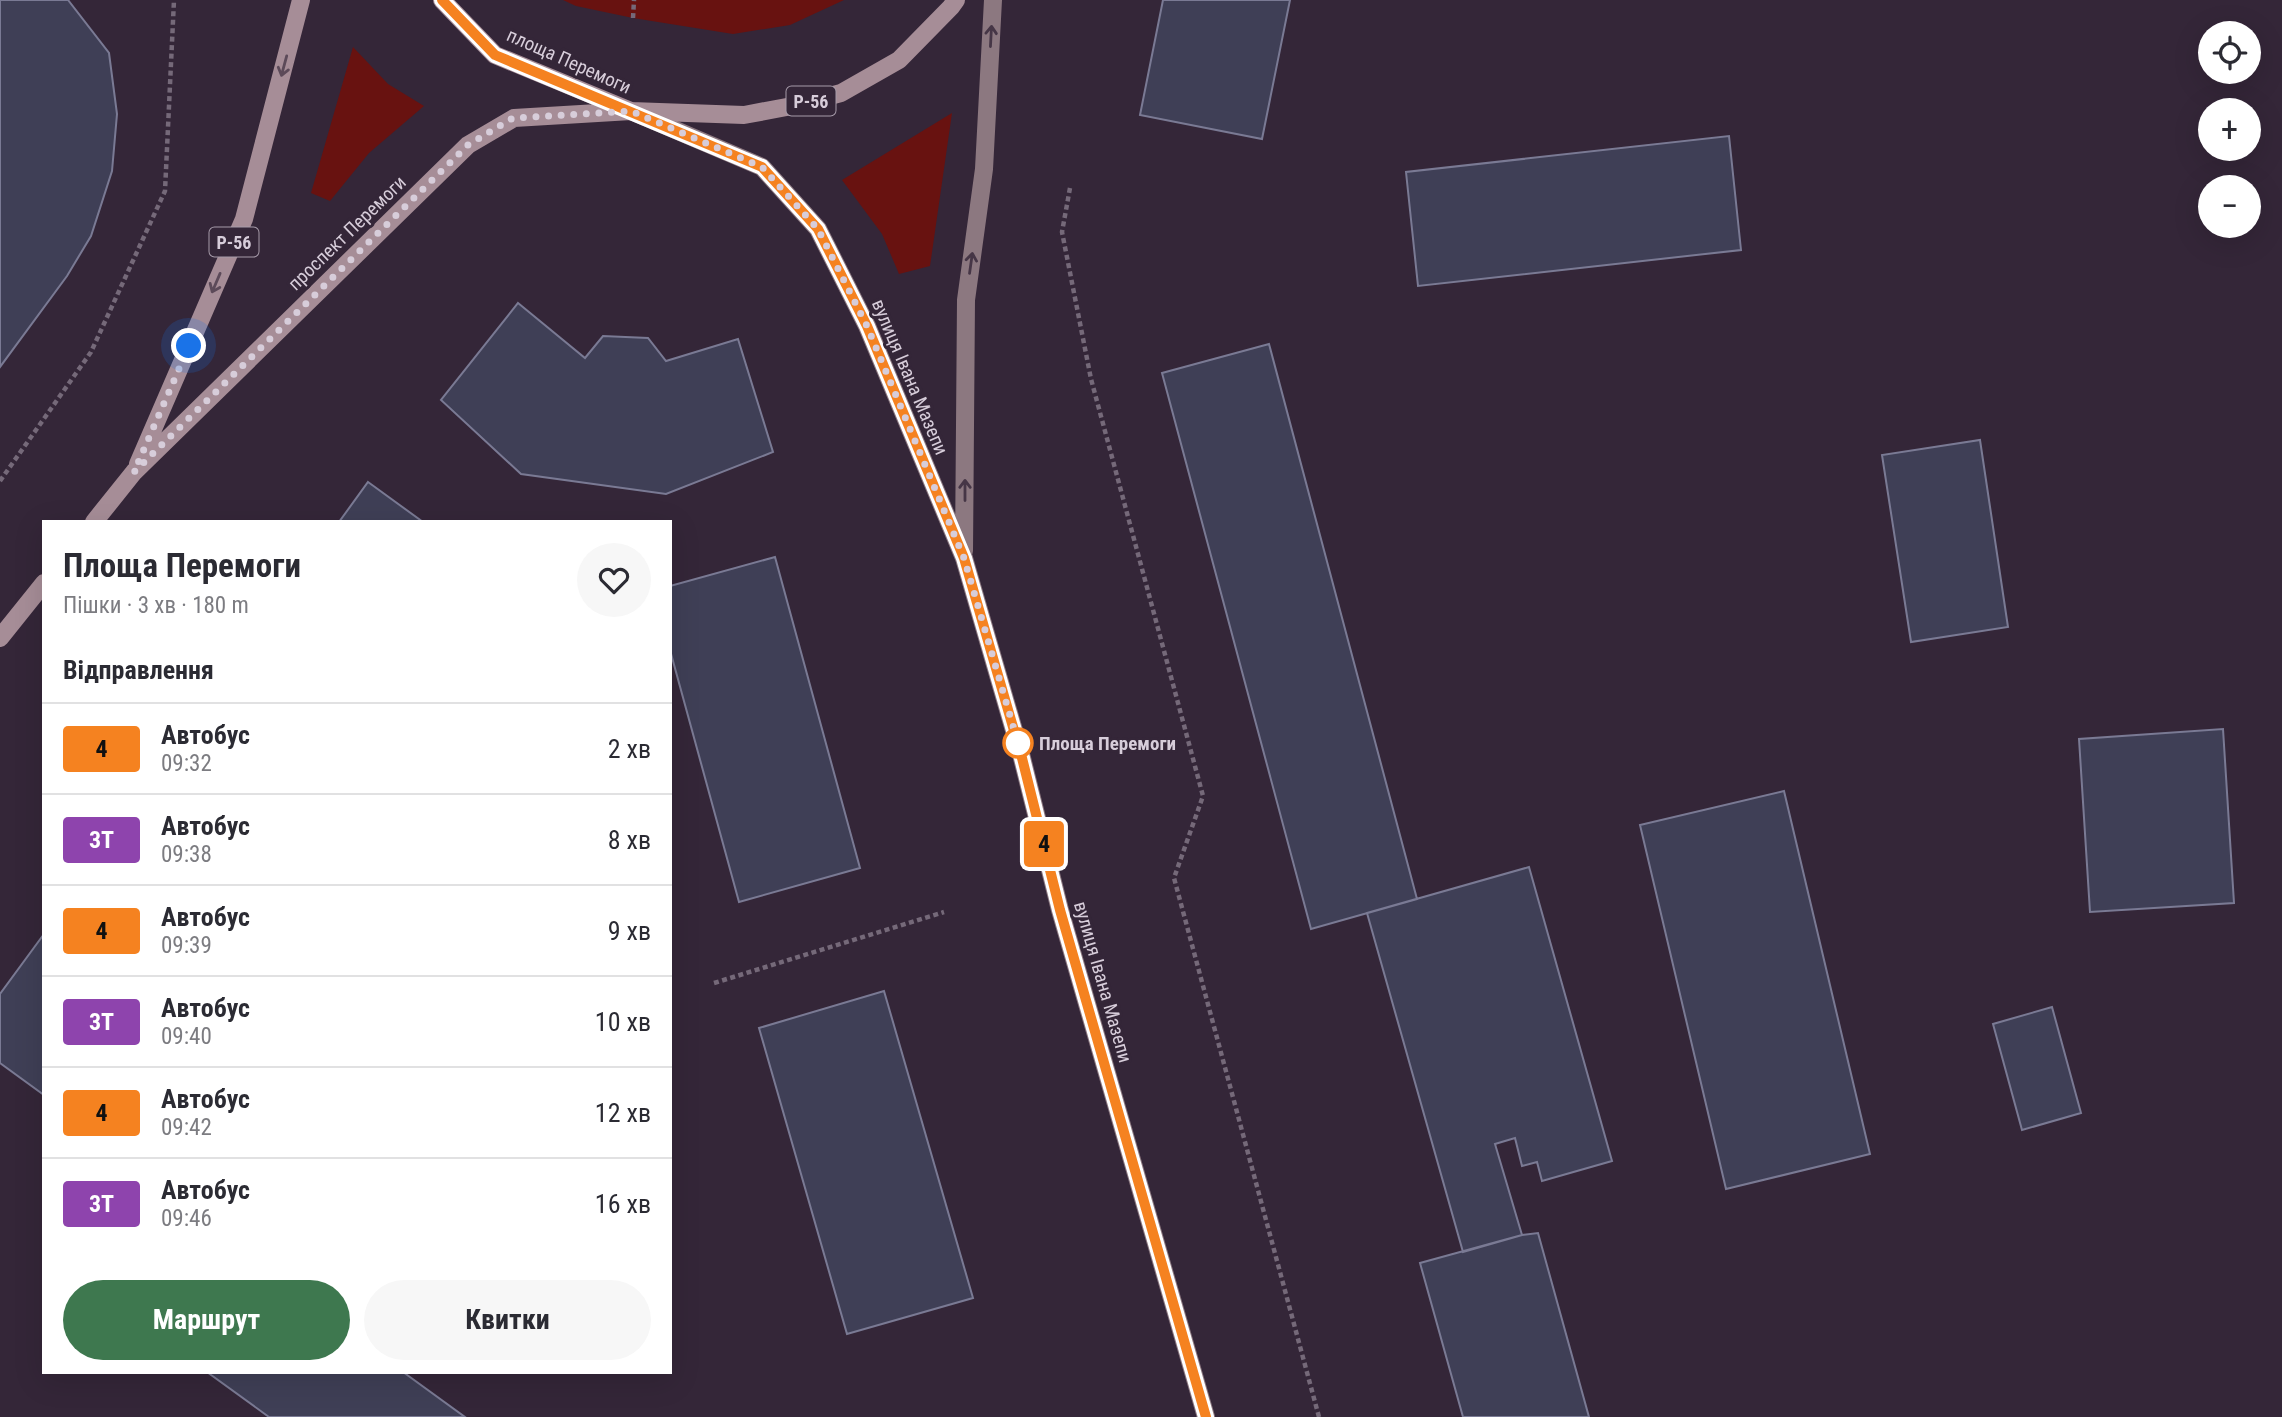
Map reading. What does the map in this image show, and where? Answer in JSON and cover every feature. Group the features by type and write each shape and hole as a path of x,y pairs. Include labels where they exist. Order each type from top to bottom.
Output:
{"main road":[{"name":"проспект Перемоги","path":"134,472 244,219 301,0"},
{"name":"площа Перемоги","path":"442,0 495,55 631,111 744,115 841,93 899,60 956,0"},
{"name":"вулиця Івана Мазепи","path":"964,558 966,300 984,169 993,0"},
{"name":"проспект Перемоги","path":"96,520 134,472 468,145 513,118 631,111"},
{"name":"вулиця Івана Мазепи","path":"631,111 762,167 818,229 867,326 964,558 1022,758 1060,910 1206,1417"},
{"path":"0,638 42,586"}],"path":[{"path":"0,481 92,352 165,191 174,0"},
{"path":"633,18 634,0"},
{"path":"1070,188 1062,232 1091,379 1203,796 1174,878 1318,1417"},
{"path":"714,984 944,912"}],"shaded area":[{"path":"563,0 844,0 790,25 733,34 633,18 576,6"},
{"path":"353,47 388,84 424,106 369,153 330,201 311,193"},
{"path":"952,113 930,266 899,274 882,234 842,180"}],"building":[{"path":"0,0 68,0 109,53 117,114 112,171 91,236 67,276 0,367"},
{"path":"1163,0 1290,0 1262,139 1140,115"},
{"path":"1729,136 1741,250 1418,286 1406,172"},
{"path":"518,303 585,358 603,336 648,338 666,361 738,339 773,452 666,494 521,474 441,400"},
{"path":"1269,344 1417,899 1311,929 1162,373"},
{"path":"1980,440 2008,627 1911,642 1882,455"},
{"path":"368,482 420,520 340,520"},
{"path":"775,557 860,868 739,902 672,657 672,585"},
{"path":"2223,729 2234,903 2090,912 2079,739"},
{"path":"1784,791 1870,1154 1726,1189 1640,825"},
{"path":"1529,867 1612,1161 1542,1181 1537,1162 1522,1166 1515,1138 1495,1144 1522,1235 1463,1252 1367,913"},
{"path":"42,937 42,1094 0,1063 0,994"},
{"path":"884,991 973,1298 847,1334 759,1028"},
{"path":"2052,1007 2081,1113 2022,1130 1993,1024"},
{"path":"1538,1233 1589,1417 1463,1417 1420,1263"},
{"path":"210,1374 406,1374 465,1417 269,1417"}],"bus line":[{"name":"4","path":"442,0 495,55 762,167 818,229 867,326 964,558 1022,758 1060,910 1206,1417"}],"place":[{"name":"Площа Перемоги","path":"1018,743"}],"route":[{"path":"189,346 134,472 468,145 513,118 631,111 762,167 818,229 867,326 964,558 1018,743"}]}
